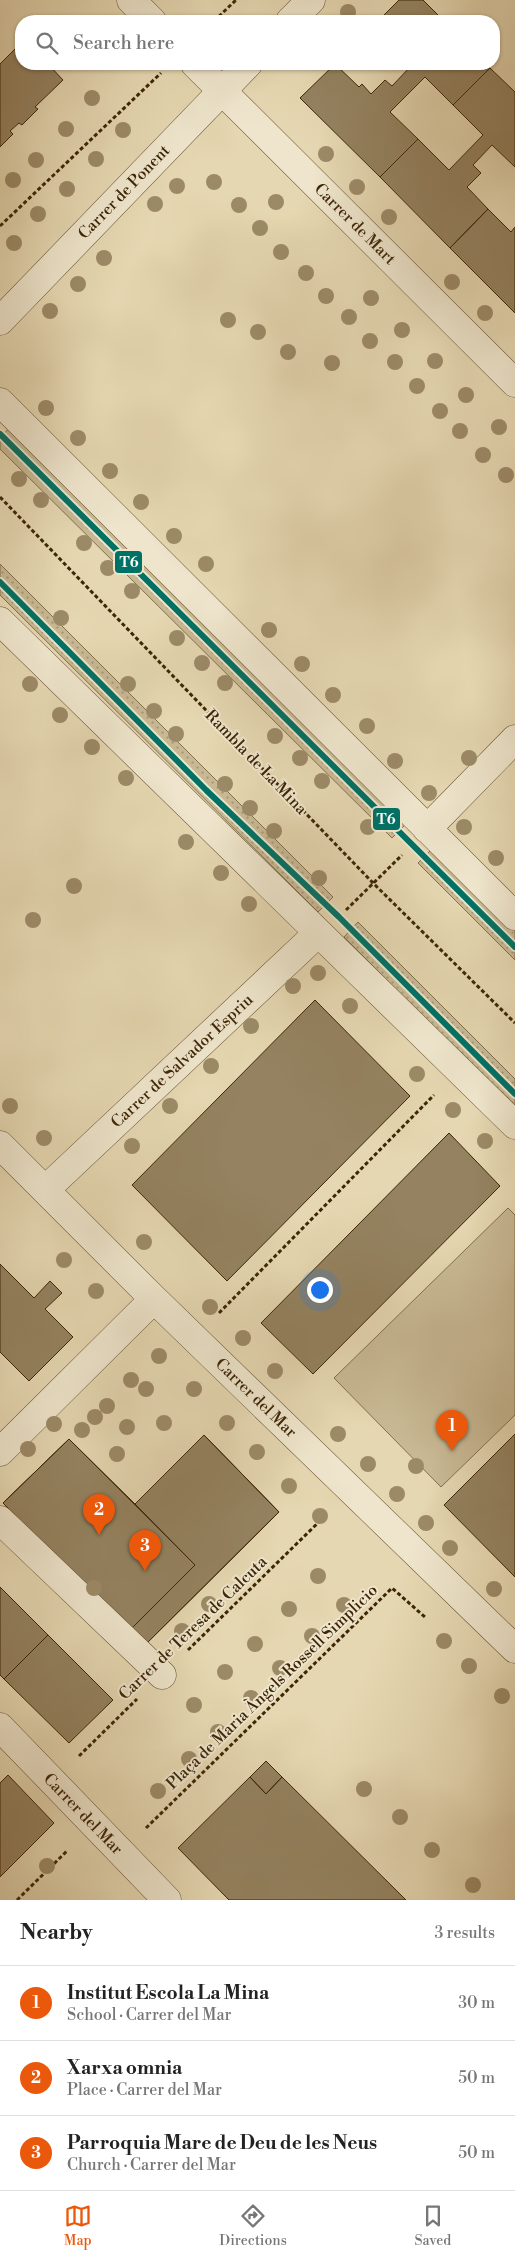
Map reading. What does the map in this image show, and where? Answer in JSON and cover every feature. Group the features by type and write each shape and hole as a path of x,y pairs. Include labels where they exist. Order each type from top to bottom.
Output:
{"street":[{"path":"131,0 146,15"},
{"path":"296,15 311,0"},
{"name":"Carrer de Mart","path":"201,70 515,383"},
{"name":"Carrer de Ponent","path":"0,321 242,70"},
{"path":"0,402 515,916"},
{"path":"0,621 515,1124"},
{"path":"427,829 515,739"},
{"name":"Carrer de Salvador Espriu","path":"45,1190 318,933"},
{"name":"Carrer del Mar","path":"0,1145 154,1299 515,1649"},
{"path":"0,1452 154,1299"},
{"path":"0,1520 162,1675"},
{"name":"Carrer del Mar","path":"0,1727 167,1900"}],"path":[{"path":"220,15 236,0"},
{"path":"0,226 164,70"},
{"name":"Rambla de La Mina","path":"0,497 374,884 515,1023"},
{"path":"318,933 374,884 427,829"},
{"path":"194,1338 459,1070"},
{"name":"Carrer de Teresa de Calcuta","path":"52,1782 351,1491"},
{"name":"Plaça de Maria Àngels Rossell Simplicio","path":"145,1828 392,1588 426,1618"},
{"path":"17,1900 67,1850 74,1855"}],"shaded area":[{"path":"10,427 407,823 392,838 0,449 0,438"},
{"path":"0,564 333,897 318,912 0,595"},
{"path":"433,848 515,930 515,960 418,863"},
{"path":"358,922 515,1079 515,1108 344,937"},
{"path":"508,1208 515,1215 515,1415 441,1487 334,1378"}],"building":[{"path":"399,0 423,0 438,15 384,15"},
{"path":"15,49 15,70 54,70 63,80 35,107 38,109 22,125 19,123 10,131 13,134 0,147 0,64"},
{"path":"329,70 341,70 359,87 362,84 371,94 385,80 392,86 407,70 488,70 453,105 425,77 390,112 418,139 380,177 300,98"},
{"path":"488,70 492,70 515,92 515,167 492,145 473,165 481,173 467,187 488,209 450,248 380,177 418,139 449,170 483,135 453,105"},
{"path":"488,209 511,232 515,227 515,313 450,248"},
{"path":"315,1000 410,1096 227,1281 132,1185"},
{"path":"449,1133 500,1186 313,1374 261,1323"},
{"path":"0,1264 34,1298 50,1281 62,1293 45,1309 73,1337 29,1381 0,1352"},
{"path":"515,1434 515,1577 444,1505"},
{"path":"204,1435 279,1512 144,1646 129,1631 195,1565 135,1504"},
{"path":"204,1435 279,1512 144,1646 3,1503 69,1439 135,1504"},
{"path":"69,1439 195,1565 129,1631 3,1503"},
{"path":"0,1587 48,1635 4,1679 0,1675"},
{"path":"48,1635 113,1700 69,1743 4,1679"},
{"path":"266,1761 282,1777 266,1794 250,1777"},
{"path":"8,1775 54,1823 0,1877 0,1783"},
{"path":"250,1777 266,1794 282,1777 406,1900 229,1900 178,1848"}],"transit line":[{"name":"T6","path":"0,434 515,947"},
{"name":"T6","path":"0,582 206,790 339,917 515,1094"}],"place":[{"name":"Institut Escola La Mina","path":"452,1451"},
{"name":"Xarxa omnia","path":"99,1535"},
{"name":"Parroquia Mare de Deu de les Neus","path":"145,1571"}]}
